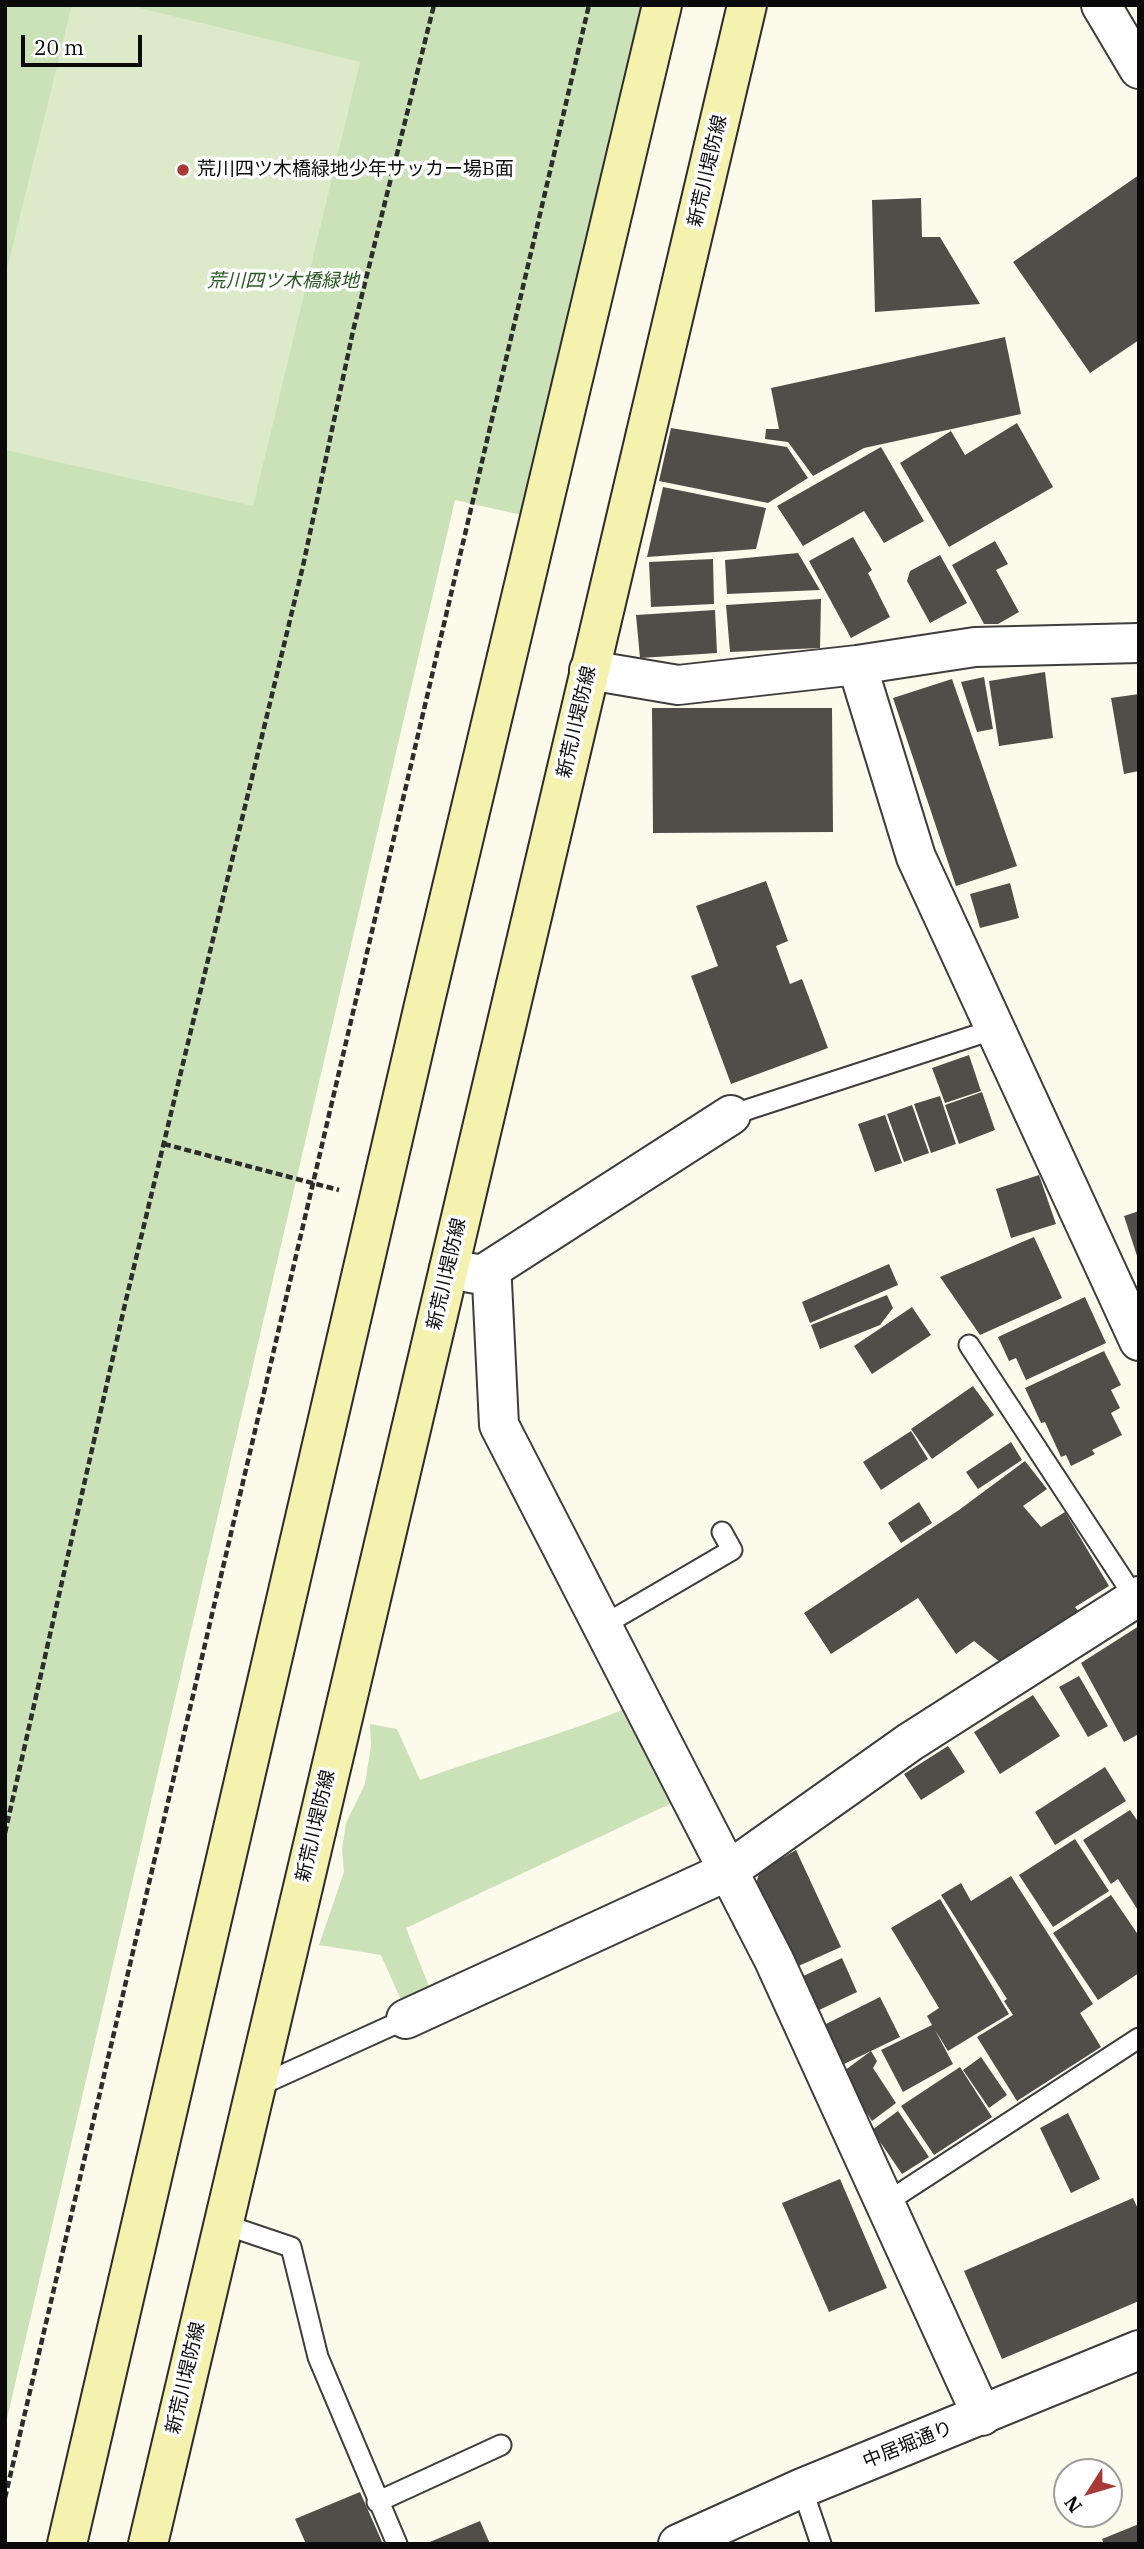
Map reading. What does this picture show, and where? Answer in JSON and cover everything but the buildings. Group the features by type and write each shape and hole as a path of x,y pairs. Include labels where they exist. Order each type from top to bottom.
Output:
{"main road":[{"path":"67,2544 424,1005 662,5"},
{"name":"新荒川堤防線","path":"148,2544 253,2089 465,1272 589,670 747,5"}],"street":[{"path":"1103,6 1139,69"},
{"path":"589,670 678,685 857,665 975,647 1139,643"},
{"path":"857,665 916,857 1139,1341"},
{"path":"465,1272 731,1115"},
{"path":"465,1272 492,1282 499,1425 774,1960 887,2202 982,2416"},
{"path":"407,2019 728,1871 910,1742 1137,1597"},
{"name":"中居堀通り","path":"678,2544 802,2488 1139,2350"}],"lane":[{"path":"731,1115 995,1029"},
{"path":"969,1345 1137,1597"},
{"path":"602,1626 732,1550 722,1532"},
{"path":"253,2089 407,2019"},
{"path":"887,2202 1139,2038"},
{"path":"223,2224 290,2247 318,2357 397,2544"},
{"path":"377,2502 501,2445"},
{"path":"802,2488 821,2544"}],"path":[{"path":"5,1833 164,1144 303,566 353,331 434,5"},
{"path":"5,2498 589,5"},
{"path":"164,1144 332,1188"}],"green space":[{"name":"荒川四ツ木橋緑地","path":"5,5 642,5 522,515 455,500 5,2427"},
{"name":"荒川四ツ木橋緑地少年サッカー場B面","path":"72,5 128,5 360,62 253,506 5,450 5,277"},
{"path":"625,1709 674,1802 406,1928 430,1989 401,2000 381,1955 319,1945 344,1872 342,1849 346,1823 365,1784 371,1746 370,1724 397,1729 420,1780"}],"place":[{"name":"荒川四ツ木橋緑地少年サッカー場B面","path":"183,170"}]}
